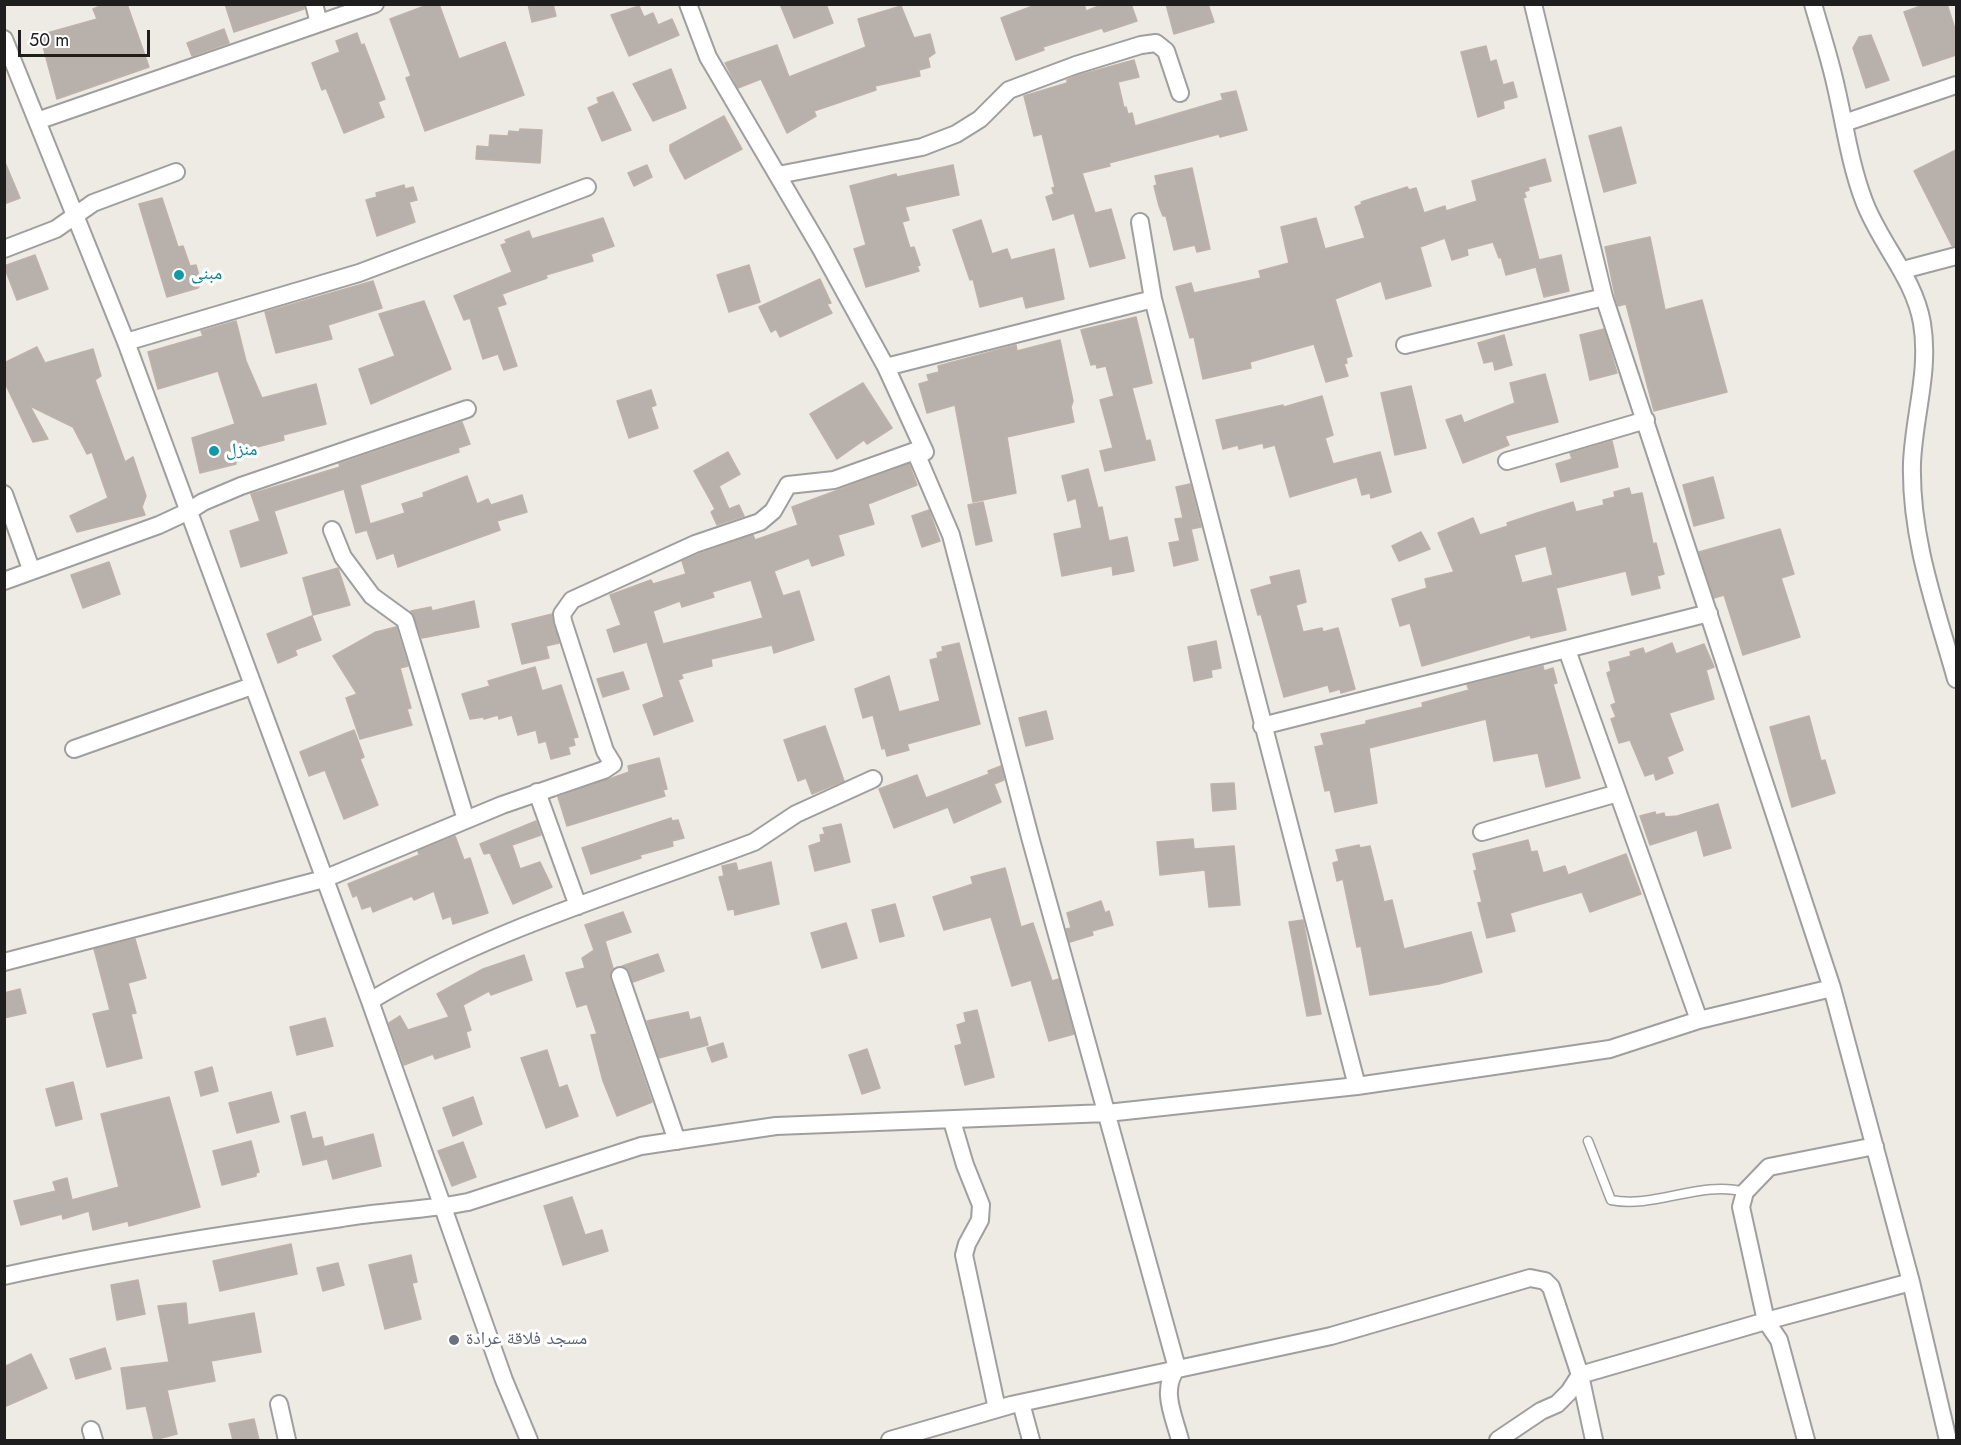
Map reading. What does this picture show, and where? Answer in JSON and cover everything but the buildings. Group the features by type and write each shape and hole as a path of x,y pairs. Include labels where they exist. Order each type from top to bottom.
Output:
{"street":[{"path":"314,4 319,23"},
{"path":"37,121 375,4"},
{"path":"4,962 324,879 537,792 604,770 613,764 605,751 562,621 562,614 572,600 695,544 760,522 773,511 788,485 834,480 915,451 925,452 886,367 708,57 688,4"},
{"path":"1533,4 1604,297 1832,988 1911,1282 1948,1440"},
{"path":"1813,4 1844,123 1849,154 1866,205 1881,236 1903,270 1917,303 1924,338 1923,380 1912,463 1916,526 1927,581 1956,679"},
{"path":"4,39 126,342 370,1000 504,1380 529,1440"},
{"path":"777,175 922,147 956,134 980,119 1009,90 1076,64 1141,45 1156,43 1166,51 1180,93"},
{"path":"1844,123 1956,85"},
{"path":"4,249 56,229 93,203 176,172"},
{"path":"126,342 359,273 587,188"},
{"path":"1140,222 1153,299 1357,1086"},
{"path":"1903,270 1956,256"},
{"path":"1405,345 1604,297"},
{"path":"886,367 1153,299"},
{"path":"4,581 189,511 203,502 241,486 467,409"},
{"path":"1507,461 1646,420"},
{"path":"915,451 951,535 1177,1368"},
{"path":"4,494 31,569"},
{"path":"333,530 343,557 372,596 405,620 466,820"},
{"path":"1262,726 1709,613"},
{"path":"1567,650 1699,1020"},
{"path":"74,749 252,686"},
{"path":"370,1000 472,946 754,842 796,814 873,779"},
{"path":"537,792 578,906"},
{"path":"1482,832 1618,793"},
{"path":"620,976 677,1140"},
{"path":"4,1276 70,1261 196,1239 468,1202 641,1146 677,1140 776,1126 952,1121 1107,1113 1357,1086 1610,1049 1699,1020 1832,988"},
{"path":"952,1121 965,1166 981,1205 980,1220 967,1244 964,1255 997,1409"},
{"path":"1806,1440 1779,1340 1766,1321 1741,1206 1745,1192 1769,1167 1875,1146"},
{"path":"890,1440 1021,1403 1331,1336 1530,1278 1545,1281 1551,1287 1580,1376 1594,1440"},
{"path":"1498,1440 1540,1411 1557,1404 1580,1376 1766,1321 1911,1282"},
{"path":"1177,1368 1169,1378 1167,1391 1180,1440"},
{"path":"1021,1403 1031,1440"},
{"path":"279,1404 287,1440"}],"lane":[{"path":"1588,1141 1611,1200 1632,1204 1679,1194 1732,1189 1745,1192"}],"place":[{"name":"مبنى","path":"179,275"},
{"name":"منزل","path":"214,451"},
{"name":"مسجد فلاقة عرادة","path":"454,1340"}]}
